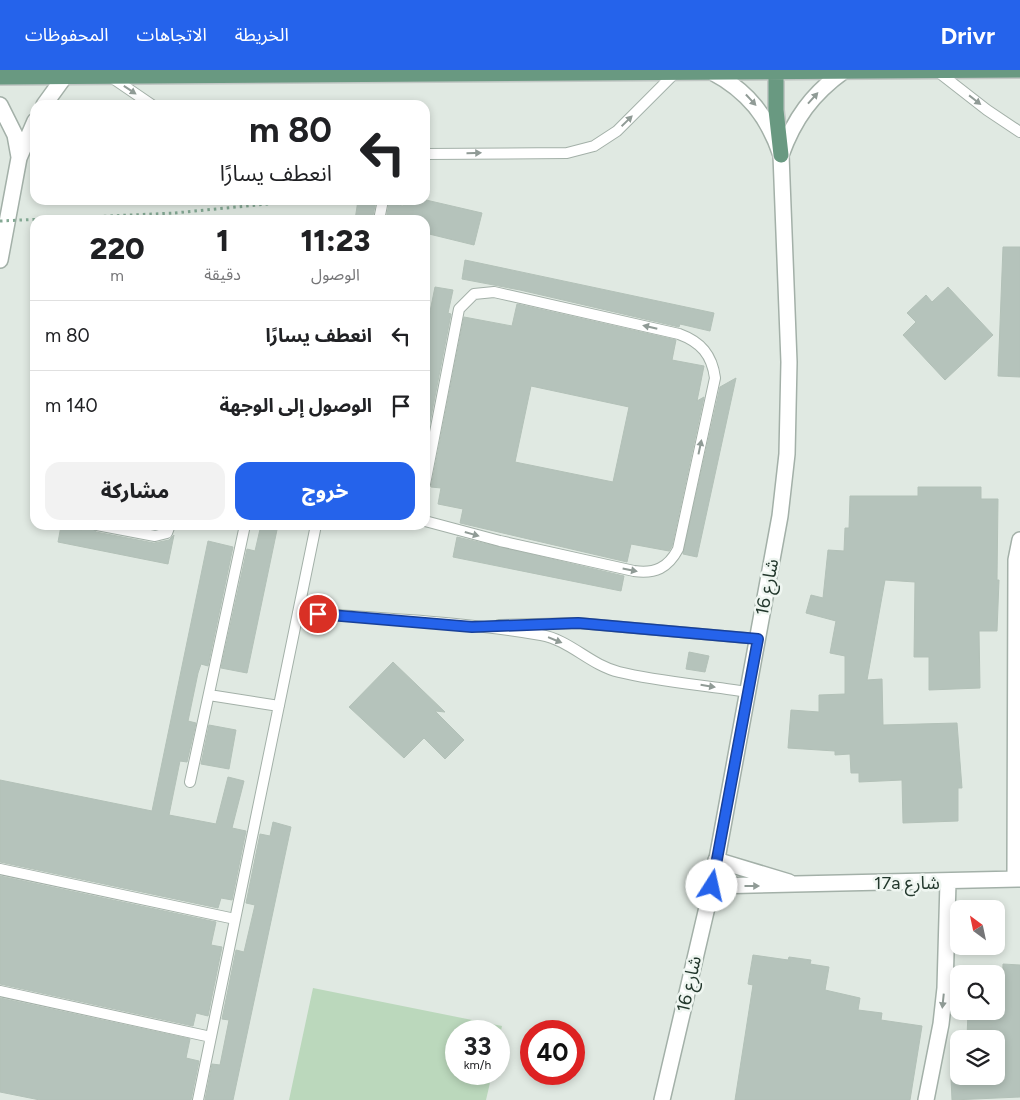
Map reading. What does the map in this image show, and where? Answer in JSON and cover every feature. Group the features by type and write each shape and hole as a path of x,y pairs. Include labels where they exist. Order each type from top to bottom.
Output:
{"main road":[{"path":"776,70 776,110 781,155"},
{"path":"0,77 776,70 1020,70"}],"street":[{"name":"شارع 16","path":"781,155 788,135 807,104 826,84 844,71"},
{"name":"شارع 16","path":"662,1100 712,886 747,692 770,578 787,454 788,316 781,155 774,134 754,103 732,82 712,72"},
{"path":"48,100 66,76"},
{"path":"0,105 15,135 19,158"},
{"path":"0,260 3,227 19,158 30,133"},
{"path":"0,211 3,227"},
{"path":"1018,879 1016,560 1020,540"},
{"name":"17a شارع","path":"716,860 793,884"},
{"name":"17a شارع","path":"712,886 755,887 793,884 1018,879"},
{"path":"926,1100 941,1024 945,988 948,882"}],"lane":[{"path":"936,70 987,110 1020,132"},
{"path":"430,154 567,153 594,146 617,130 676,72"},
{"path":"108,75 145,100"},
{"path":"430,458 459,309 474,294 494,292 679,334 691,338 708,355 715,378 680,540 672,561 661,570 647,573 634,571 500,542 430,522"},
{"path":"123,530 155,536 166,533 168,530"},
{"path":"190,782 244,530"},
{"path":"198,1100 315,530"},
{"path":"298,612 472,627 552,638 596,663 619,672 747,692"},
{"path":"472,627 578,623 758,639"},
{"path":"209,695 279,706"},
{"path":"0,869 235,919"},
{"path":"0,991 211,1037"}],"path":[{"path":"150,215 262,205"},
{"path":"3,227 30,225"}],"green space":[{"path":"313,988 472,1020 445,1020 445,1085 489,1085 486,1100 289,1100"}],"building":[{"path":"430,201 482,213 474,245 430,234 430,215 387,215 389,205 430,205"},
{"path":"357,205 375,205 373,215 356,215"},
{"path":"1003,247 1020,247 1020,377 998,376"},
{"path":"465,260 714,313 710,331 680,324 679,327 520,290 462,279"},
{"path":"435,287 453,290 448,313 451,314 430,422 430,312"},
{"path":"948,287 993,335 945,380 903,335 916,322 907,313 926,295 932,302"},
{"path":"517,304 676,340 672,360 704,366 697,401 704,397 672,546 669,551 631,544 627,562 460,523 463,509 438,504 441,488 431,487 464,317 512,326","holes":["531,386 629,407 613,482 515,462"]},
{"path":"736,378 697,557 683,554 720,387"},
{"path":"918,487 981,487 981,499 998,499 997,580 999,580 997,631 979,631 980,688 929,690 929,657 914,657 915,582 885,580 867,680 882,679 883,725 957,723 962,788 958,788 958,821 903,823 902,780 859,782 859,773 851,773 850,754 835,755 835,751 788,748 791,710 819,712 819,695 845,694 845,656 830,653 836,621 806,613 811,595 823,598 828,550 844,551 845,528 849,528 850,496 918,496"},
{"path":"60,530 94,530 96,532 154,543 169,540 174,535 168,564 58,542"},
{"path":"260,530 277,530 247,673 221,668 247,549 255,551"},
{"path":"457,537 624,576 621,591 453,557"},
{"path":"208,541 233,547 208,666 201,664 198,673 188,721 196,723 187,762 180,761 169,815 216,824 228,777 244,781 232,828 246,831 232,900 221,898 218,908 0,862 0,780 152,811"},
{"path":"689,652 709,656 705,672 686,669"},
{"path":"393,662 445,712 435,711 464,740 445,759 424,738 404,758 349,707"},
{"path":"209,725 236,730 229,769 201,764"},
{"path":"273,822 291,827 233,1100 205,1100 212,1064 220,1065 229,1020 222,1019 236,950 244,952 255,905 246,903 260,834 270,836"},
{"path":"0,876 216,922 211,945 222,947 208,1016 196,1013 193,1026 0,984"},
{"path":"753,955 788,960 789,957 811,960 810,964 829,967 825,990 860,998 858,1010 882,1013 881,1020 922,1026 910,1100 735,1100 753,985 748,984"},
{"path":"1003,964 1020,965 1020,1097 952,1100 951,1085 1005,1085 1005,1030 967,1030 968,1020 1005,1020 1005,965"},
{"path":"0,998 190,1039 186,1058 199,1061 191,1100 40,1100 0,1092"}],"route":[{"path":"318,614 472,627 578,623 758,639 712,886"}]}
